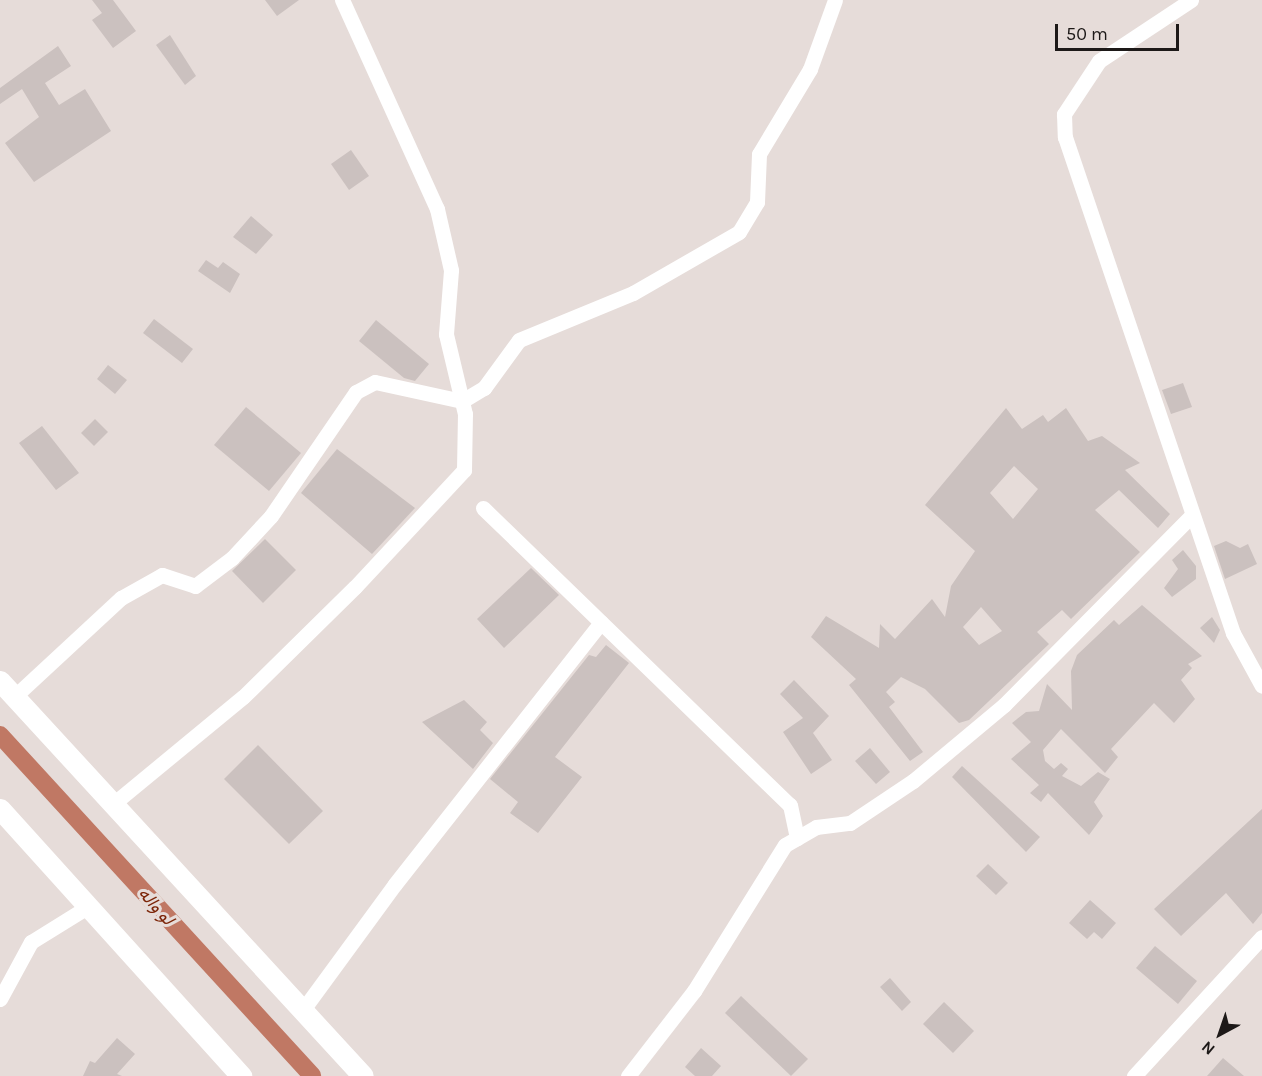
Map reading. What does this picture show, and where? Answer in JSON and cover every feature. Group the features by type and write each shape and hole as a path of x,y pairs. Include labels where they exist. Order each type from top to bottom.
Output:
{"street":[{"path":"113,804 243,697 355,587 464,470 462,401 446,334 451,270 437,209 342,0"},
{"path":"14,697 121,598 162,575 195,586 232,558 271,516 356,392 375,382 462,401 484,388 519,340 633,293 739,232 757,202 759,154 810,69 836,0"},
{"path":"1191,0 1098,62 1064,114 1065,137 1233,633 1262,686"},
{"path":"483,508 790,805 797,838"},
{"path":"628,1076 694,991 785,845 816,828 850,823 913,781 1004,705 1192,515"},
{"path":"302,1011 395,884 601,622"},
{"path":"0,681 363,1076"},
{"path":"0,809 242,1076"},
{"path":"0,999 32,942 89,906"},
{"path":"1134,1076 1262,937"}],"building":[{"path":"92,0 113,0 136,31 113,48 92,20 102,13"},
{"path":"265,0 299,0 277,16"},
{"path":"170,35 196,76 185,85 156,45"},
{"path":"58,46 71,66 45,83 59,105 85,89 111,131 34,182 5,143 39,117 22,89 0,104 0,88"},
{"path":"351,150 369,176 349,190 331,164"},
{"path":"251,216 273,235 256,254 233,237"},
{"path":"206,260 218,268 223,262 240,274 230,293 198,271"},
{"path":"154,319 193,349 182,363 143,333"},
{"path":"376,320 429,364 415,381 404,378 359,341"},
{"path":"108,365 127,380 115,394 97,379"},
{"path":"1183,383 1192,407 1171,414 1162,390"},
{"path":"246,407 301,453 269,491 214,445"},
{"path":"1006,408 1022,429 1043,415 1048,422 1066,408 1088,441 1102,436 1140,463 1125,470 1170,514 1158,528 1119,490 1095,510 1140,552 1071,619 1062,610 1037,632 1049,644 969,720 959,723 925,689 901,677 886,692 895,702 889,707 923,752 910,761 849,685 856,679 811,637 826,616 879,648 880,624 895,639 932,599 945,617 951,586 975,551 925,505","holes":["1014,466 1038,489 1013,519 990,493","981,607 1002,631 979,645 963,627"]},
{"path":"95,419 108,432 94,446 81,433"},
{"path":"42,426 79,473 56,490 19,443"},
{"path":"337,449 415,508 372,554 301,493"},
{"path":"265,539 296,570 263,603 232,571"},
{"path":"1226,541 1240,548 1248,544 1257,564 1225,579 1214,546"},
{"path":"1183,550 1196,566 1196,579 1172,597 1164,588 1178,569 1172,560"},
{"path":"531,568 559,595 504,648 477,619"},
{"path":"1142,605 1202,656 1188,664 1192,668 1181,680 1195,699 1174,723 1154,703 1111,749 1118,757 1105,773 1061,729 1043,750 1045,761 1054,769 1061,763 1068,769 1062,776 1081,786 1098,772 1110,779 1094,802 1103,816 1089,835 1048,793 1041,802 1030,793 1039,785 1011,759 1031,742 1012,723 1026,712 1039,711 1047,684 1072,710 1071,671 1077,655 1114,620 1119,625"},
{"path":"1212,617 1220,630 1214,643 1200,628"},
{"path":"606,645 629,663 555,757 582,777 538,833 510,813 518,802 490,779 589,655 596,657"},
{"path":"794,680 829,716 813,733 832,760 811,774 783,732 803,718 780,694"},
{"path":"464,700 487,722 480,730 493,743 473,769 422,722"},
{"path":"258,745 323,811 289,844 224,779"},
{"path":"870,748 890,772 876,784 855,761"},
{"path":"962,766 1040,837 1026,852 952,777"},
{"path":"1262,809 1262,913 1253,924 1226,893 1181,936 1154,909"},
{"path":"988,864 1008,883 996,895 976,876"},
{"path":"1090,900 1116,923 1102,939 1094,932 1087,939 1069,923"},
{"path":"1155,946 1197,981 1178,1004 1136,968"},
{"path":"890,978 911,1002 902,1011 880,987"},
{"path":"741,996 808,1059 791,1076 725,1013"},
{"path":"944,1002 974,1031 953,1053 923,1024"},
{"path":"117,1038 135,1054 117,1074 122,1076 83,1076 90,1061 95,1063"},
{"path":"701,1048 721,1066 712,1076 695,1076 685,1067"},
{"path":"1223,1058 1244,1076 1207,1076"}],"waterway":[{"name":"لو واله","path":"0,735 312,1076"}]}
